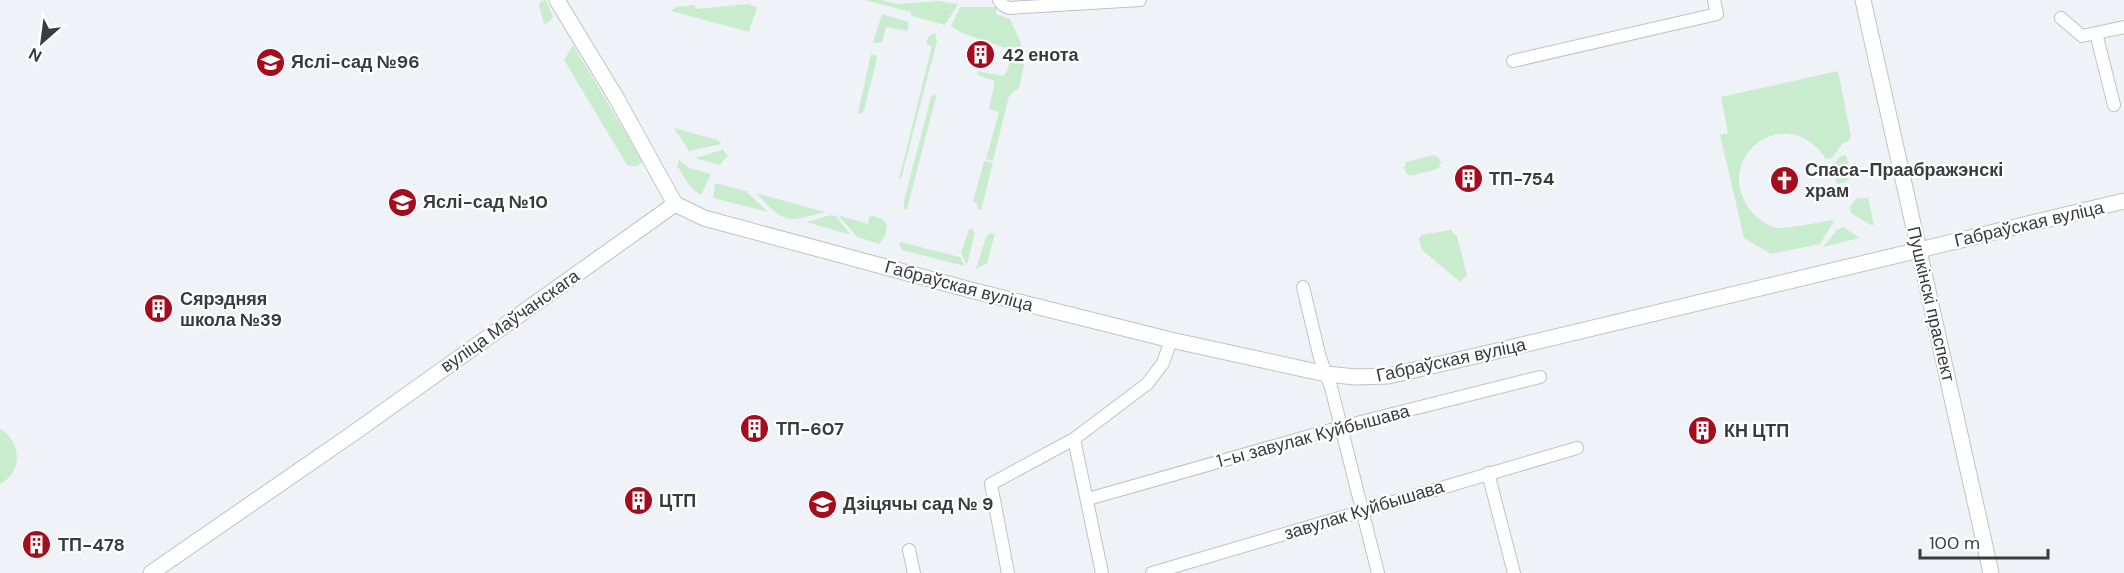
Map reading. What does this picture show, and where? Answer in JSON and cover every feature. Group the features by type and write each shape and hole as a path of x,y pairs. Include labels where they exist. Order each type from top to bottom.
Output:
{"main road":[{"path":"557,0 617,99 675,204"},
{"name":"Пушкінскі праспект","path":"1863,0 1991,573"},
{"name":"Габраўская вуліца","path":"675,204 704,218 967,289 1171,340 1326,374 1356,377 1388,376 2124,201"},
{"name":"вуліца Маўчанскага","path":"151,573 355,432 675,204"}],"street":[{"path":"999,0 1008,8 1140,0"},
{"path":"1513,61 1717,14 1714,0"},
{"path":"2061,18 2082,36 2124,27"},
{"path":"2096,33 2114,105"},
{"path":"1303,287 1378,573"},
{"path":"1008,573 991,484 1074,439 1147,384 1163,363 1171,340"},
{"name":"1-ы завулак Куйбышава","path":"1088,499 1341,427 1540,377"},
{"path":"1074,439 1102,573"},
{"name":"завулак Куйбышава","path":"1152,573 1576,448"},
{"path":"1488,473 1514,573"},
{"path":"909,550 914,573"}],"green space":[{"path":"546,0 553,17 544,24 539,5 540,2"},
{"path":"864,0 881,0 898,4 939,1 958,4 945,25 911,16 911,12"},
{"path":"748,4 757,7 749,32 671,11 676,7 695,5 695,9"},
{"path":"960,7 997,7 996,14 1010,19 1020,41 1024,66 1019,88 1009,96 993,161 986,159 999,112 989,109 995,81 977,75 978,71 1003,76 1011,58 1005,48 962,33 951,26"},
{"path":"882,14 909,22 907,31 886,27 882,42 873,43"},
{"path":"935,33 937,41 901,179 899,179 932,46 926,44 928,37"},
{"path":"573,45 643,162 637,166 627,165 564,60"},
{"path":"871,54 877,59 861,114 858,113"},
{"path":"1838,71 1851,136 1832,158 1826,159 1811,142 1793,135 1776,135 1760,141 1748,153 1740,169 1740,187 1748,207 1756,217 1769,225 1781,228 1834,221 1820,244 1771,254 1744,238 1720,135 1728,133 1721,97"},
{"path":"934,94 936,97 907,209 904,209 904,201 931,97"},
{"path":"674,128 718,140 721,144 689,151"},
{"path":"722,150 728,155 720,165 695,158"},
{"path":"1434,155 1441,163 1438,169 1410,176 1406,173 1404,167 1406,162"},
{"path":"1846,155 1851,174 1846,182 1837,184 1832,168 1840,156"},
{"path":"679,160 690,168 711,174 701,195 693,189 677,166"},
{"path":"984,161 993,163 981,210 977,209 978,204 973,202"},
{"path":"715,183 746,191 768,212 713,198"},
{"path":"756,193 825,212 802,218 787,218 780,216"},
{"path":"1858,197 1861,199 1868,197 1874,225 1851,213 1850,206"},
{"path":"831,215 836,216 851,235 806,222"},
{"path":"838,215 868,224 870,215 882,219 887,225 885,236 879,244 857,237"},
{"path":"1843,227 1860,238 1823,247 1837,230"},
{"path":"969,229 975,233 967,265 961,253"},
{"path":"1450,230 1457,236 1467,275 1460,282 1422,250 1419,239 1421,235"},
{"path":"990,233 995,234 987,263 976,269 986,237"},
{"path":"899,243 960,257 964,266 902,250"},
{"path":"0,428 12,441 17,456 13,472 0,484"}],"place":[{"name":"42 енота","path":"981,55"},
{"name":"Яслі-сад №96","path":"270,62"},
{"name":"ТП-754","path":"1468,179"},
{"name":"Спаса-Праабражэнскі храм","path":"1784,180"},
{"name":"Яслі-сад №10","path":"402,202"},
{"name":"Сярэдняя школа №39","path":"159,309"},
{"name":"ТП-607","path":"755,429"},
{"name":"КН ЦТП","path":"1703,431"},
{"name":"ЦТП","path":"638,501"},
{"name":"Дзіцячы сад № 9","path":"822,504"},
{"name":"ТП-478","path":"37,545"}]}
